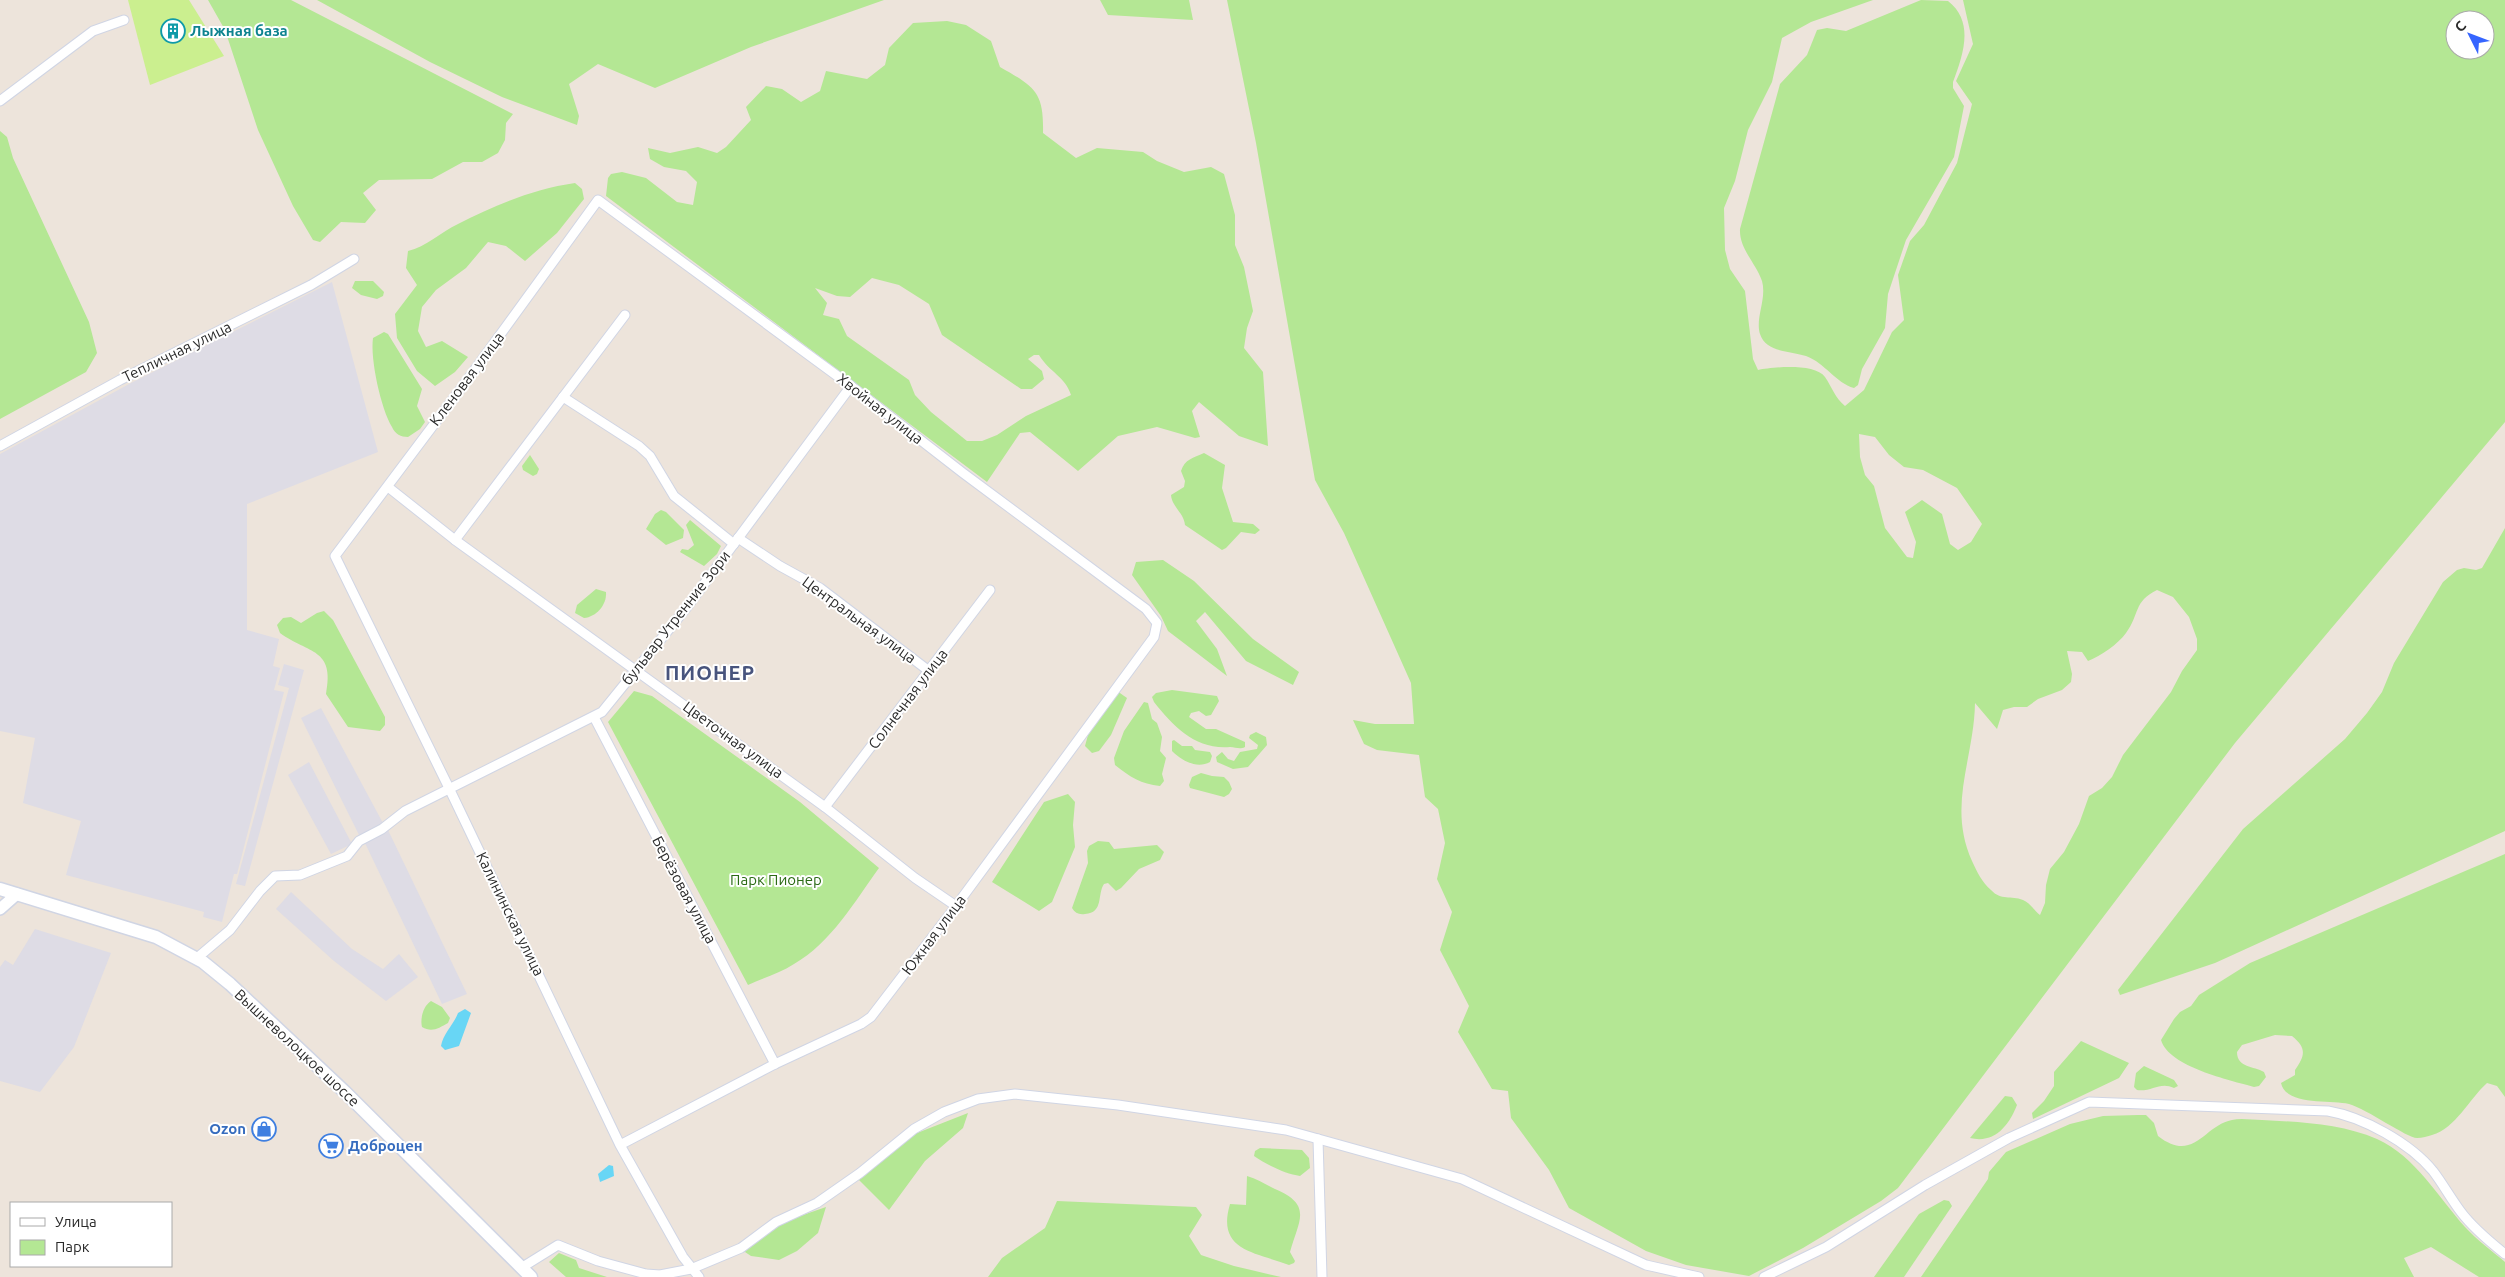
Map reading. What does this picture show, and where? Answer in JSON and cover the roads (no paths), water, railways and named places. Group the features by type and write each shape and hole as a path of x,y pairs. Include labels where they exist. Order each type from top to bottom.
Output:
{"main road":[{"name":"Вышневолоцкое шоссе","path":"0,889 148,934 197,958 230,984 345,1092 531,1277"}],"street":[{"path":"0,101 94,31 124,20"},
{"name":"Хвойная улица","path":"598,200 851,386 970,479 1146,609 1157,623"},
{"name":"Кленовая улица","path":"335,556 388,487 598,200"},
{"name":"Тепличная улица","path":"0,446 120,380 311,285 354,258"},
{"path":"455,540 625,316"},
{"name":"бульвар Утренние Зори","path":"197,958 230,930 260,891 275,876 300,875 347,856 359,841 382,829 405,811 602,712 736,541 851,386"},
{"name":"Центральная улица","path":"563,397 639,446 650,456 674,496 736,541 820,588 929,671"},
{"name":"Цветочная улица","path":"388,487 455,540 825,807 915,878 956,906"},
{"name":"Калининская улица","path":"335,556 449,788 620,1145 691,1268 700,1277"},
{"name":"Солнечная улица","path":"825,807 990,590"},
{"name":"Южная улица","path":"620,1145 775,1064 861,1024 871,1017 956,906 1154,637 1157,623"},
{"name":"Берёзовая улица","path":"594,716 775,1064"},
{"path":"0,909 16,894"},
{"path":"521,1268 558,1245 598,1261 646,1274 660,1276 691,1268 741,1248 776,1222 817,1203 860,1173 914,1129 944,1112 978,1098 1015,1094 1118,1105 1286,1130 1462,1180 1646,1265 1699,1277"},
{"path":"1764,1277 1826,1247 1925,1185 2009,1138 2089,1102 2328,1111 2347,1114 2367,1123 2418,1156 2432,1171 2462,1214 2505,1254"},
{"path":"1318,1139 1322,1277"}],"water":[{"path":"465,1009 471,1013 459,1046 445,1050 441,1046 444,1037 458,1013"},
{"path":"609,1165 613,1166 614,1176 600,1182 598,1174"}],"place":[{"name":"Лыжная база","path":"173,31"},
{"name":"Ozon","path":"264,1129"},
{"name":"Доброцен","path":"331,1146"}],"district":[{"name":"ПИОНЕР","path":"710,673"}],"park label":[{"name":"Парк Пионер","path":"776,880"}]}
